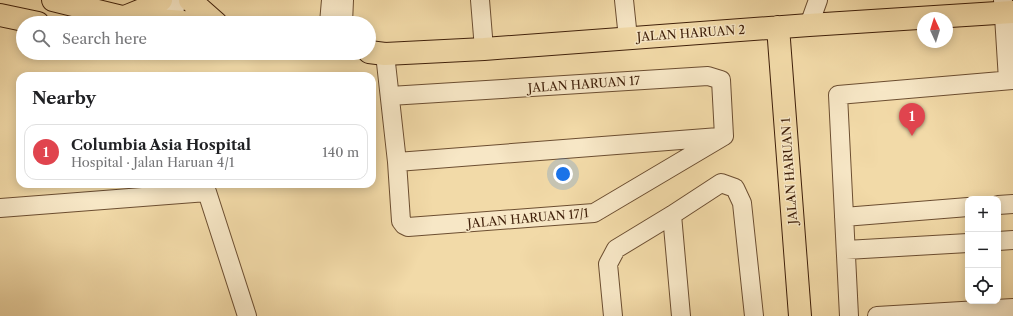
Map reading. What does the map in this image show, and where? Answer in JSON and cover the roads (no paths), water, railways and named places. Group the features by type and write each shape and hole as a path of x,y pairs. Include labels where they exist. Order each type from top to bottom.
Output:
{"main road":[{"path":"53,0 118,16"},
{"path":"126,16 154,5 161,0"},
{"path":"190,0 208,16"},
{"name":"JALAN HARUAN 2","path":"377,53 484,49 1007,8"},
{"path":"0,15 16,18"},
{"name":"JALAN HARUAN 1","path":"778,27 800,316"}],"street":[{"path":"174,16 176,0"},
{"path":"329,16 330,0"},
{"path":"343,16 344,0"},
{"path":"480,0 484,49"},
{"path":"624,0 628,38"},
{"path":"809,24 818,0"},
{"path":"849,316 838,95 1010,80 1007,8"},
{"path":"377,53 390,96 397,162 724,136"},
{"name":"JALAN HARUAN 17","path":"390,96 708,76 721,80 724,136"},
{"name":"JALAN HARUAN 17/1","path":"397,162 401,222 408,227 594,213 724,136"},
{"path":"613,316 608,264 616,249 721,183 735,188 742,203 754,316"},
{"path":"0,208 207,192 247,316"},
{"path":"1001,205 1013,204"},
{"path":"844,217 965,207"},
{"path":"672,215 681,316"},
{"path":"1001,241 1013,240"},
{"path":"846,250 965,243"},
{"path":"877,316 1013,308"}],"place":[{"name":"Columbia Asia Hospital","path":"912,136"}]}
